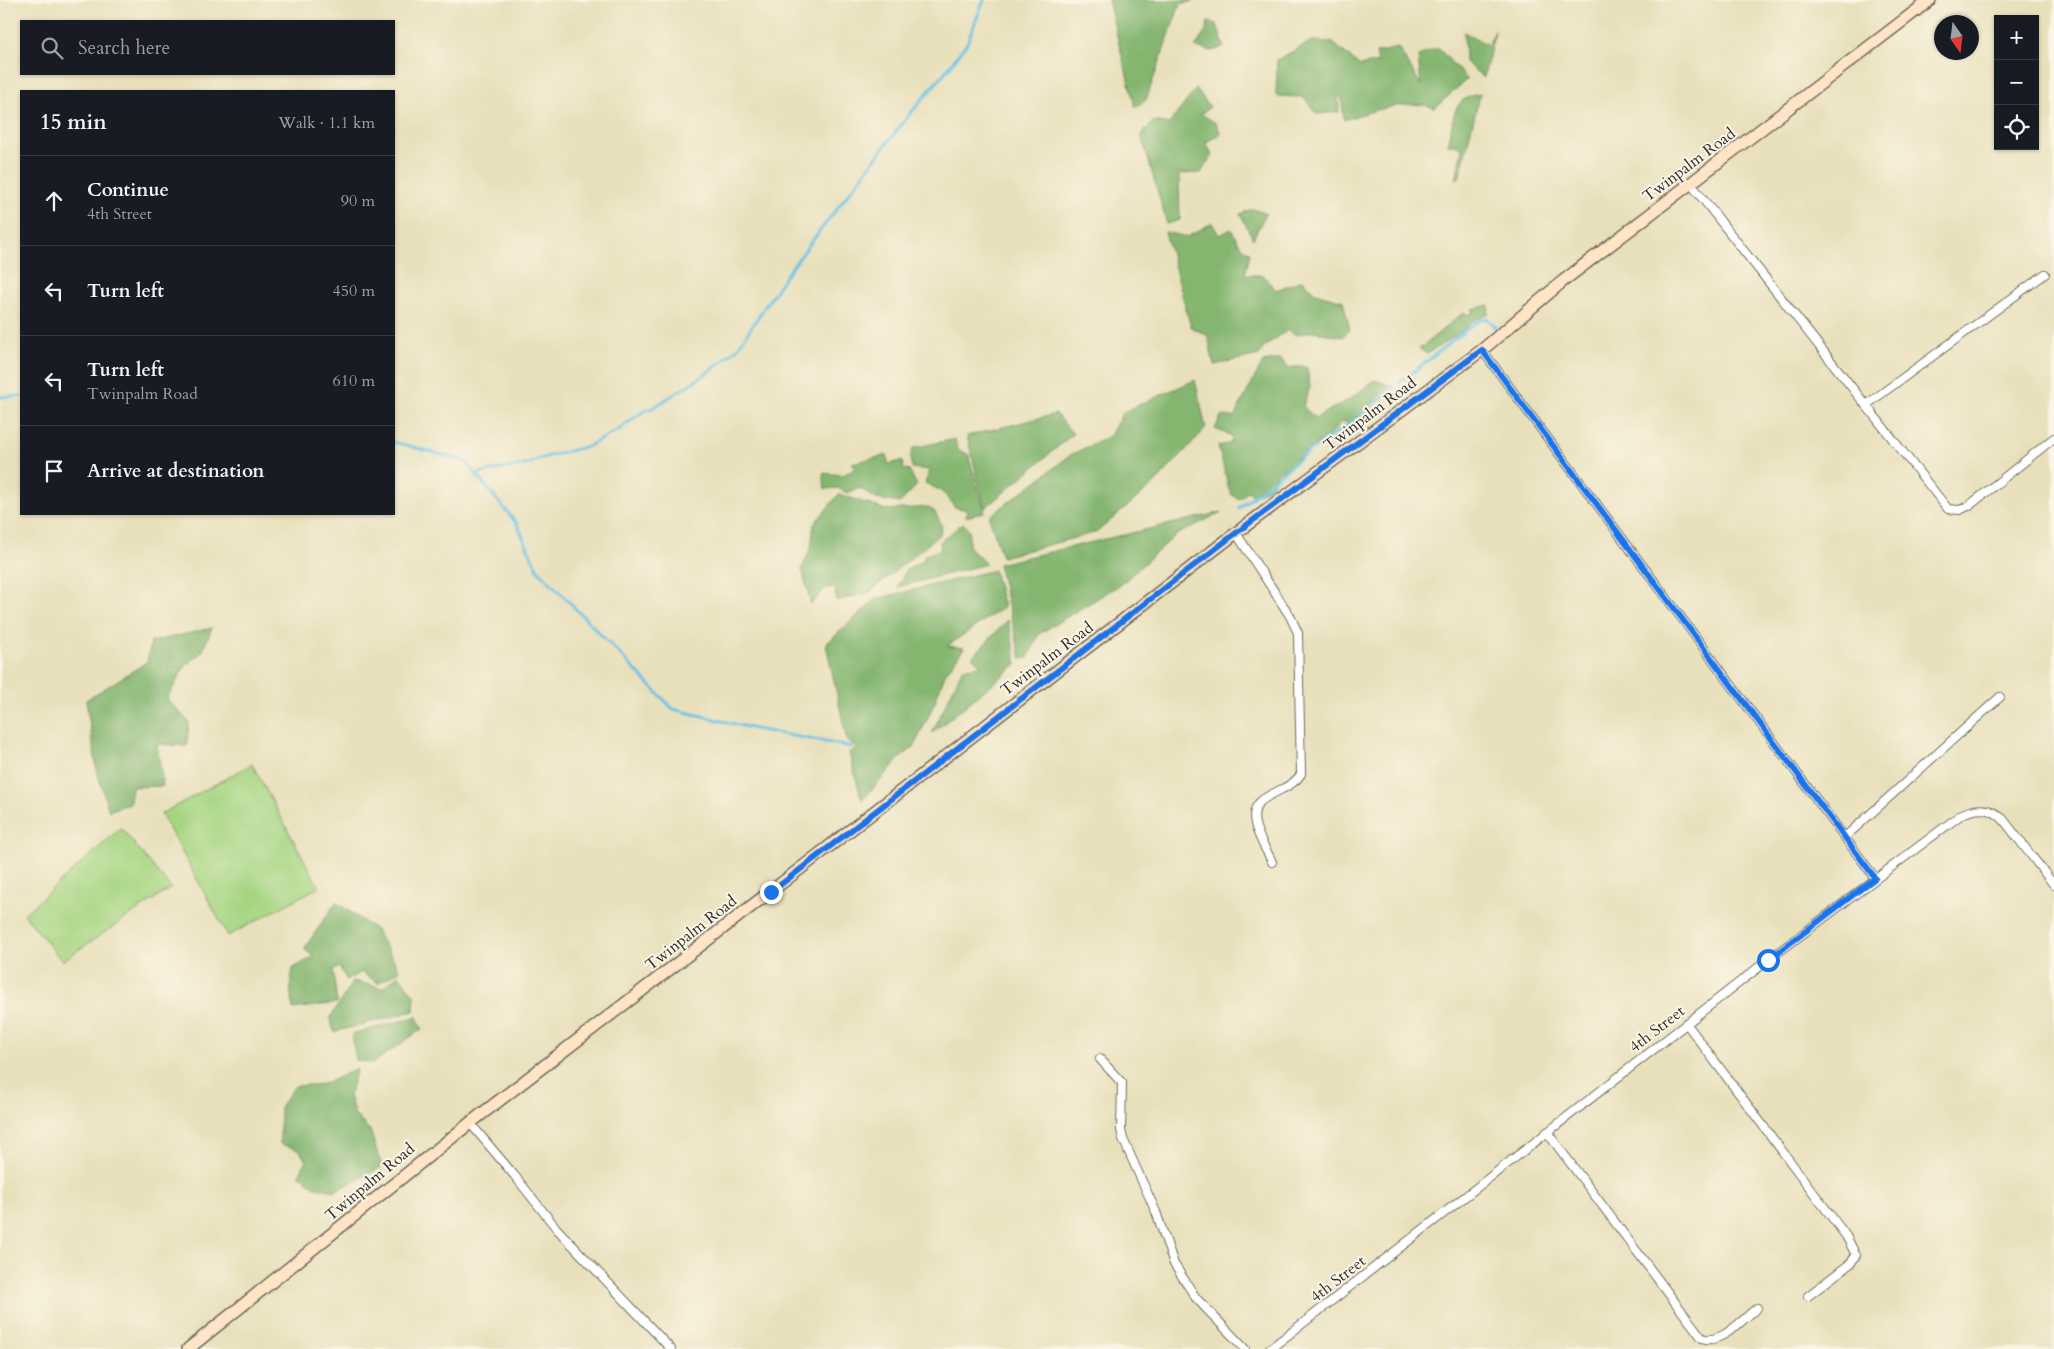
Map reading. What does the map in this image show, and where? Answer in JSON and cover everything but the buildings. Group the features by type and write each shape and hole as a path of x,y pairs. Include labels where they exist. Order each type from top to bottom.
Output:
{"main road":[{"name":"Twinpalm Road","path":"188,1349 313,1251 470,1123 1236,533 1482,350 1563,281 1930,0"}],"street":[{"path":"1691,184 1948,509 1960,510 1970,505 2054,438"},
{"path":"1866,405 2045,274"},
{"path":"1482,350 1875,878"},
{"path":"1236,533 1290,616 1298,633 1301,774 1296,781 1261,800 1255,807 1254,814 1255,824 1272,862"},
{"path":"1845,837 2000,697"},
{"name":"4th Street","path":"1270,1349 1686,1023 1962,814 1974,809 1984,808 1994,812 2003,819 2054,885"},
{"path":"1686,1023 1765,1131 1834,1220 1856,1255 1851,1263 1808,1296"},
{"path":"1100,1059 1122,1083 1120,1130 1156,1212 1174,1264 1196,1298 1245,1349"},
{"path":"470,1123 557,1230 671,1349"},
{"path":"1547,1132 1702,1338 1708,1340 1718,1338 1757,1308"}],"green space":[{"path":"1108,0 1199,0 1180,4 1146,100 1135,107"},
{"path":"1208,22 1217,24 1224,47 1212,51 1195,47 1206,31"},
{"path":"1495,31 1484,78 1465,62 1464,32 1488,45"},
{"path":"1312,41 1332,42 1360,66 1378,62 1376,53 1398,48 1421,85 1418,56 1438,48 1467,79 1435,108 1425,105 1402,105 1344,120 1341,96 1338,97 1339,112 1317,114 1303,97 1276,96 1277,60"},
{"path":"1196,89 1210,107 1201,114 1216,123 1221,134 1206,142 1212,155 1201,173 1179,174 1180,220 1167,224 1141,134 1154,121 1169,124"},
{"path":"1480,94 1459,179 1456,180 1462,147 1448,144 1453,118 1455,111 1463,100"},
{"path":"1252,209 1266,213 1253,239 1240,214"},
{"path":"1212,223 1219,235 1231,229 1240,245 1250,253 1245,275 1263,275 1276,290 1302,280 1315,293 1343,301 1350,330 1342,337 1313,331 1296,335 1288,330 1264,347 1259,355 1214,365 1208,336 1191,327 1165,232 1187,237"},
{"path":"1489,305 1488,314 1471,322 1464,330 1427,354 1419,349 1464,312 1468,315 1473,312 1472,309"},
{"path":"1281,359 1288,368 1302,366 1307,368 1310,387 1303,406 1315,418 1350,399 1375,380 1391,386 1354,419 1350,422 1341,422 1327,437 1299,456 1288,467 1279,471 1272,486 1254,496 1248,491 1239,499 1232,495 1229,489 1218,446 1231,443 1232,436 1215,429 1221,416 1234,417 1263,362"},
{"path":"1195,380 1206,428 1156,482 1097,532 1002,557 989,517 1072,454 1110,436 1123,412"},
{"path":"1056,414 1073,434 985,508 967,436"},
{"path":"955,439 957,449 968,454 985,512 966,517 967,510 954,507 942,492 925,483 930,470 912,468 910,458 913,448"},
{"path":"887,455 888,464 902,461 904,470 908,469 917,485 900,503 876,499 860,488 847,493 838,488 825,489 823,473 843,475 856,468 852,463"},
{"path":"839,494 886,510 929,507 935,512 942,526 940,534 870,592 836,601 835,587 826,588 811,604 802,569 811,547 814,524"},
{"path":"1222,512 1176,535 1121,584 1039,634 1028,658 1021,658 998,564"},
{"path":"963,523 969,530 969,547 986,564 898,587 906,570 924,560 924,556 941,549 940,542"},
{"path":"994,570 1004,607 947,646 964,648 945,674 934,704 914,747 899,759 862,801 849,753 857,748 847,741 826,644 876,599"},
{"path":"1008,620 1017,664 932,733 963,668 981,666 972,657"},
{"path":"212,628 202,652 185,666 167,699 189,722 187,746 157,744 163,786 132,787 130,803 109,811 97,772 86,700 147,662 151,642"},
{"path":"252,764 319,887 228,936 161,814"},
{"path":"121,828 171,888 62,961 24,914"},
{"path":"336,902 376,930 400,971 378,983 361,972 347,980 339,967 333,970 337,1003 293,1009 290,986 293,968 314,957 304,949"},
{"path":"398,975 415,996 414,1011 334,1032 330,1018 353,981 383,988"},
{"path":"417,1017 422,1029 373,1063 356,1060 352,1034"},
{"path":"357,1069 349,1096 355,1115 370,1130 382,1167 335,1191 315,1187 299,1174 306,1162 300,1150 280,1144 280,1107 295,1086 324,1084"}],"waterway":[{"path":"476,474 528,464 545,457 589,446 618,430 641,413 656,406 710,371 737,349 786,275 905,120 967,43 984,0"},
{"path":"1399,383 1475,323 1487,318 1500,332"},
{"path":"1239,508 1300,458 1362,415 1394,387"},
{"path":"0,397 20,396"},
{"path":"395,442 465,461 517,524 538,570 673,709 755,729 852,747"}],"route":[{"path":"771,892 1236,533 1482,350 1875,878 1768,960"}]}
